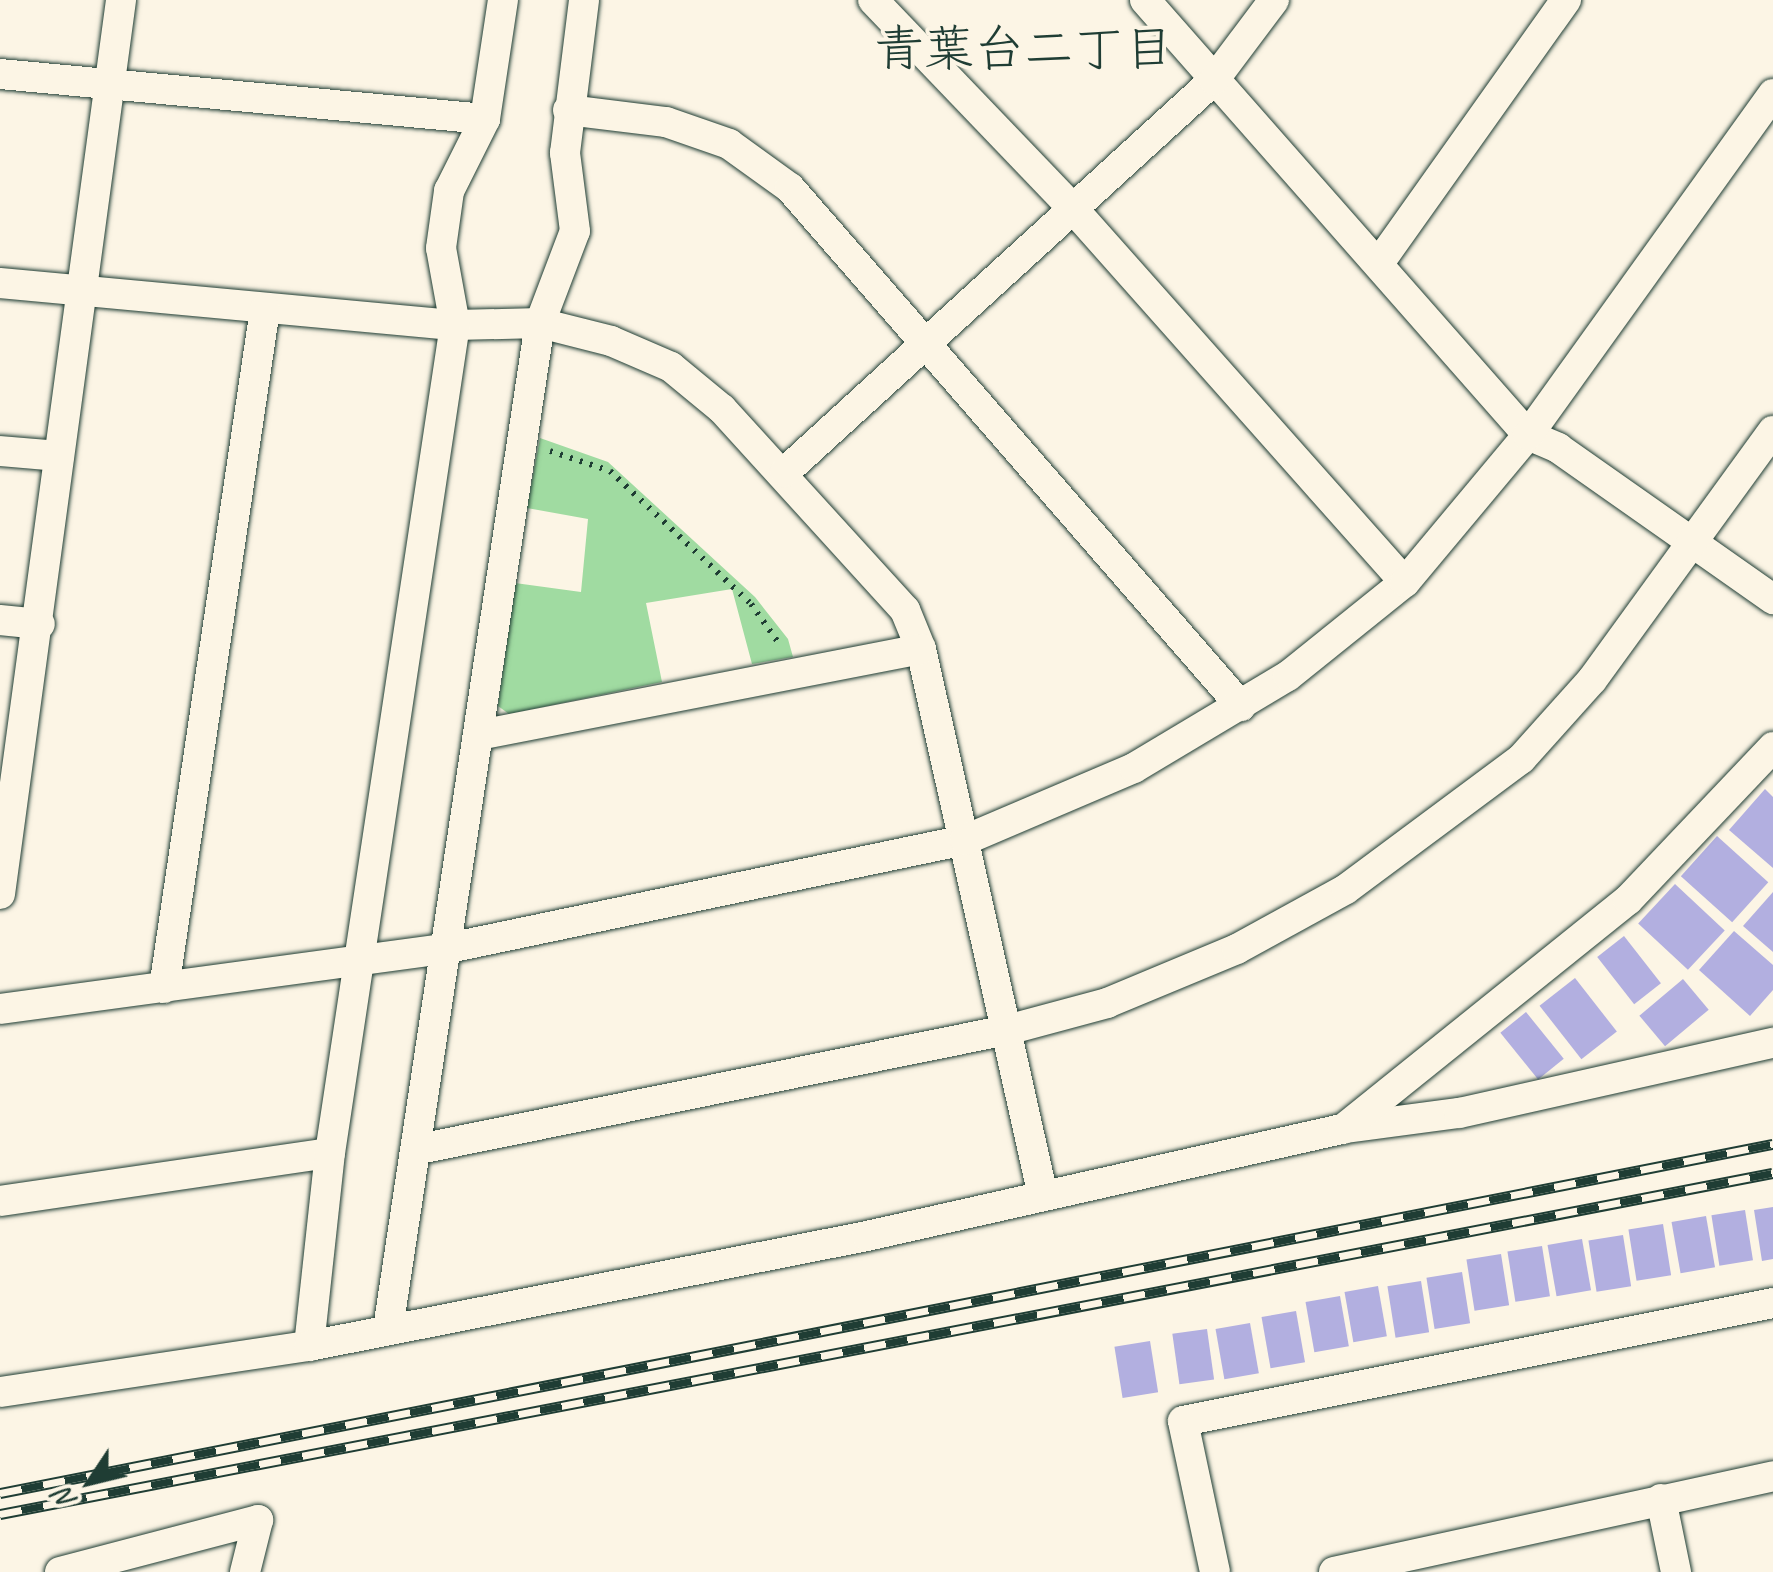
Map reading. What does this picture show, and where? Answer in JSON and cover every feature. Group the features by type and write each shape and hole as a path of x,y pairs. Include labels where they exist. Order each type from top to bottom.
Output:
{"street":[{"path":"0,894 5,822 40,624 80,291 121,0"},
{"path":"309,1346 330,1153 454,325 441,248 449,191 485,119 503,0"},
{"path":"388,1329 420,1149 444,949 540,323 575,231 565,153 584,0"},
{"path":"873,0 1076,212 1405,582"},
{"path":"1145,0 1528,436 1558,448 1773,599"},
{"path":"785,472 1076,212 1214,80 1274,0"},
{"path":"1379,263 1566,0"},
{"path":"0,74 485,119"},
{"path":"0,1008 164,988 360,957 444,949 966,840 1078,796 1241,706 1405,582 1528,436 1773,94"},
{"path":"568,110 666,122 729,144 790,188 1241,706"},
{"path":"0,283 454,325 540,323 611,342 671,367 785,472 905,610 921,650 966,840 1043,1196"},
{"path":"164,988 265,309"},
{"path":"420,1149 1007,1030 1107,1004 1236,949 1346,888 1430,831 1521,760 1592,680 1773,431"},
{"path":"0,450 59,456"},
{"path":"0,620 40,624"},
{"path":"479,735 921,650"},
{"path":"1343,1128 1628,900 1773,747"},
{"path":"0,1392 309,1346 1235,1158 1343,1128 1459,1113 1769,1040"},
{"path":"0,1201 330,1153"},
{"path":"1216,1572 1183,1421 1773,1303"},
{"path":"1334,1572 1773,1476"},
{"path":"1661,1499 1676,1572"},
{"path":"60,1572 258,1520 245,1572"}],"path":[{"path":"523,442 610,471 751,604 780,645"}],"green space":[{"path":"540,438 608,462 755,597 788,639 793,657 752,664 732,589 646,603 662,682 509,714 498,706 515,583 581,592 588,519 527,508"}],"building":[{"path":"1765,789 1773,797 1773,868 1729,830"},
{"path":"1717,836 1768,882 1732,922 1681,876"},
{"path":"1675,884 1725,930 1688,970 1638,923"},
{"path":"1773,892 1773,952 1743,926"},
{"path":"1734,931 1773,965 1773,990 1750,1016 1699,970"},
{"path":"1624,936 1661,983 1634,1004 1597,957"},
{"path":"1575,978 1617,1032 1581,1059 1540,1006"},
{"path":"1683,979 1709,1010 1665,1046 1639,1016"},
{"path":"1526,1012 1564,1059 1538,1079 1500,1033"},
{"path":"1773,1207 1773,1259 1762,1261 1754,1210"},
{"path":"1745,1210 1753,1260 1719,1266 1711,1215"},
{"path":"1706,1216 1715,1267 1681,1273 1672,1222"},
{"path":"1663,1224 1671,1275 1637,1281 1628,1229"},
{"path":"1623,1235 1631,1286 1597,1292 1588,1240"},
{"path":"1582,1239 1591,1290 1557,1296 1548,1245"},
{"path":"1542,1246 1550,1296 1515,1302 1507,1251"},
{"path":"1501,1254 1509,1305 1475,1311 1466,1259"},
{"path":"1462,1272 1470,1323 1435,1329 1426,1278"},
{"path":"1421,1281 1429,1332 1396,1338 1387,1286"},
{"path":"1378,1286 1387,1336 1353,1342 1345,1292"},
{"path":"1340,1296 1349,1346 1314,1352 1306,1302"},
{"path":"1296,1311 1305,1362 1271,1368 1262,1317"},
{"path":"1250,1323 1259,1373 1224,1379 1216,1329"},
{"path":"1207,1329 1214,1380 1179,1384 1172,1334"},
{"path":"1150,1341 1158,1392 1123,1398 1114,1347"}],"railway":[{"path":"0,1493 1773,1144"},
{"path":"0,1514 1773,1173"}],"district":[{"name":"青葉台二丁目","path":"1024,49"}]}
